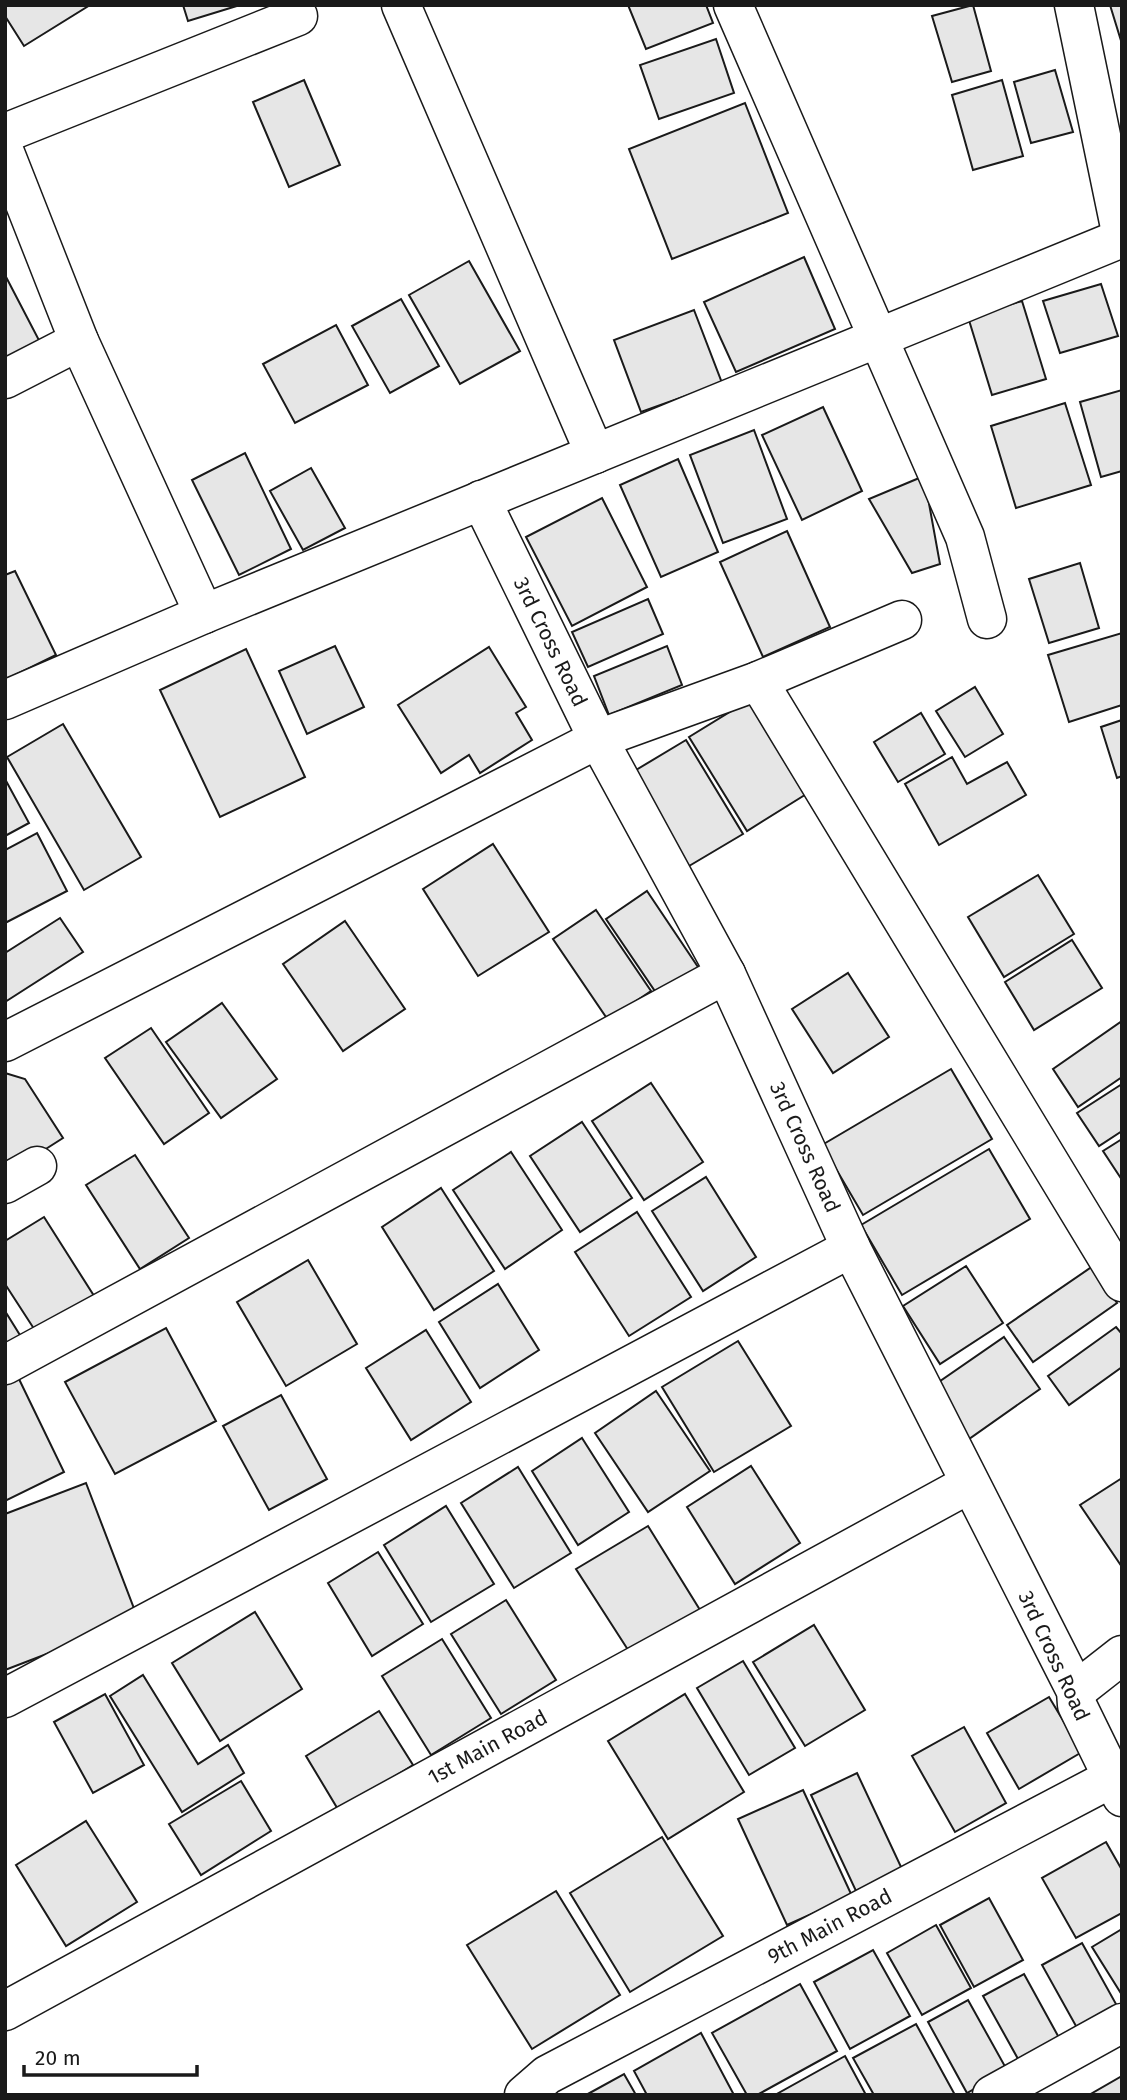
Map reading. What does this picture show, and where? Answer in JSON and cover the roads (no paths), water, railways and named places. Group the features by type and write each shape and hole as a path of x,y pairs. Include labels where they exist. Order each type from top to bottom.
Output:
{"street":[{"path":"401,5 595,454"},
{"path":"733,5 965,537 988,619"},
{"path":"5,700 204,614 1122,238 1074,5"},
{"path":"5,133 298,16"},
{"path":"5,153 79,341 204,614"},
{"path":"5,379 79,341"},
{"name":"3rd Cross Road","path":"481,500 598,739 726,974 851,1248 1076,1691 1077,1705 1117,1788"},
{"path":"6,1039 598,739 758,681 902,620"},
{"path":"758,681 1122,1282"},
{"path":"5,1365 726,974"},
{"path":"5,1698 851,1248"},
{"name":"1st Main Road","path":"5,2011 969,1484"},
{"path":"1076,1691 1122,1655"},
{"name":"9th Main Road","path":"536,2085 1117,1788"},
{"path":"992,2095 1122,2023"}]}
